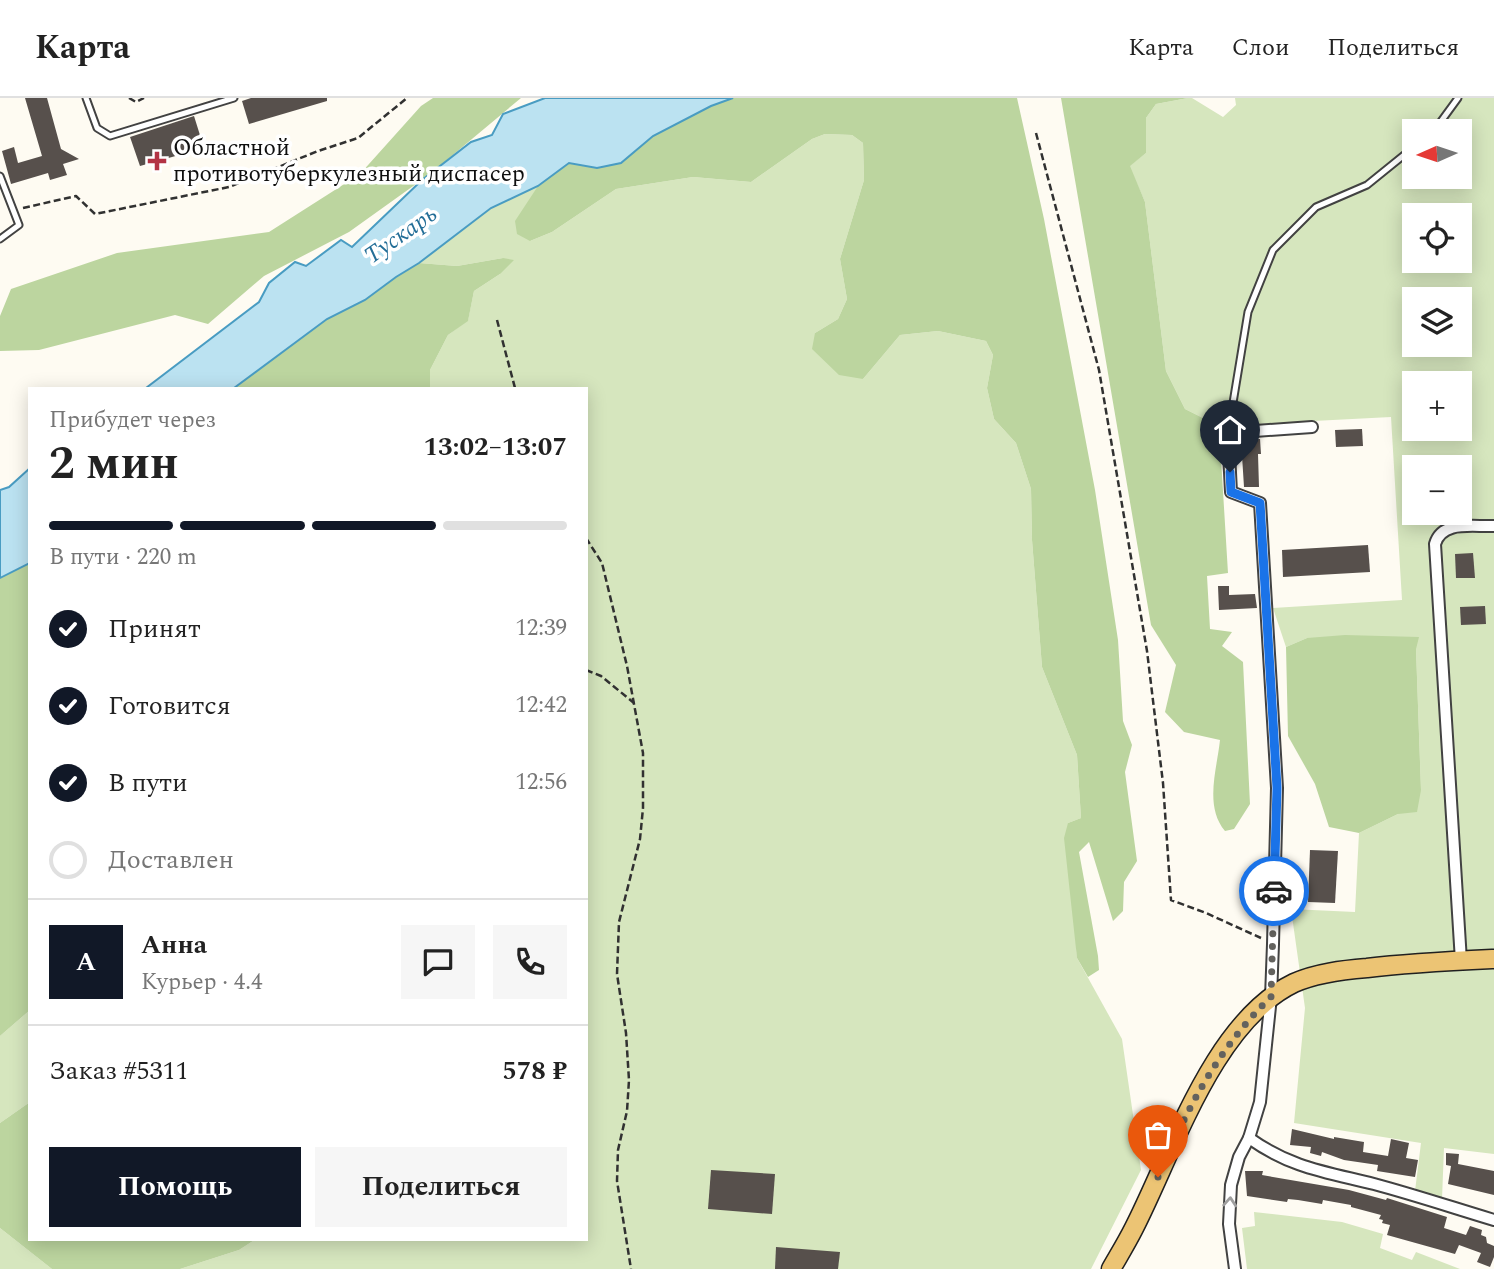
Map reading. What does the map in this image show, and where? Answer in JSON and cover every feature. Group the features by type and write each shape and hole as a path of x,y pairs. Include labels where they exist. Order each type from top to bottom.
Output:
{"main road":[{"path":"1111,1269 1134,1228 1174,1138 1210,1071 1249,1018 1271,997 1296,982 1327,973 1396,965 1494,959"}],"street":[{"path":"1235,1269 1229,1224 1231,1185 1260,1102 1271,997 1277,788 1260,503 1231,492 1227,433 1312,427"},
{"path":"1461,961 1435,544 1438,535 1446,528 1494,526"},
{"path":"1249,1138 1272,1154 1302,1167 1376,1185 1494,1220"}],"lane":[{"path":"86,98 97,128 110,136 234,98"},
{"path":"1443,119 1458,98"},
{"path":"1227,433 1248,312 1273,250 1317,207 1367,184 1402,156"},
{"path":"0,176 19,225 0,239"}],"path":[{"path":"129,98 136,102 145,98"},
{"path":"13,210 76,196 95,214 229,187 358,138 407,98"},
{"path":"1037,133 1099,370 1147,651 1163,783 1171,900 1273,944"},
{"path":"497,320 515,387"},
{"path":"588,541 602,563 627,666 643,753 640,839 619,922 617,974 626,1033 629,1080 627,1111 618,1150 617,1181 631,1269"},
{"path":"588,671 601,676 634,703"}],"green space":[{"path":"433,98 521,98 430,174 349,232 264,276 208,324 175,315 39,350 0,351 0,316 11,289 117,253 269,232 360,174 421,106"},
{"path":"733,98 711,106 597,168 530,241 552,232 616,189 693,177 751,182 812,139 825,134 852,135 863,143 864,180 840,259 847,299 838,319 815,333 863,379 900,335 938,331 986,341 993,355 987,388 994,419 1016,443 1031,489 1032,540 1042,667 1077,755 1081,818 1068,823 1077,958 1122,1039 1141,1170 1091,1269 180,1269 239,1250 253,1241 588,1241 588,387 430,387 430,370 448,335 468,320 474,291 500,274 503,258 457,266 419,263 491,208 536,186 516,169"},
{"path":"733,98 1017,98 1044,219 1095,490 1118,640 1123,721 1132,745 1125,772 1137,861 1124,882 1123,911 1113,921 1089,842 1079,852 1098,956 1099,970 1088,977 1077,958 1064,838 1068,823 1081,818 1077,755 1042,667 1032,540 1031,489 1016,443 994,419 987,388 993,355 986,341 938,331 900,335 863,379 839,375 812,349 815,333 838,319 847,299 840,259 864,180 863,143 852,135 825,134 812,139 751,182 693,177 616,189 552,232 530,241 517,234 515,221 538,186 570,163 597,168 621,163 653,136 711,106"},
{"path":"1061,98 1188,98 1156,104 1146,118 1146,153 1130,166 1145,202 1166,371 1185,409 1219,426 1228,573 1207,576 1210,629 1232,632 1222,646 1243,662 1250,804 1234,829 1225,831 1219,821 1213,799 1220,740 1184,732 1165,712 1176,665 1151,625"},
{"path":"1188,98 1223,117 1236,105 1235,98 1494,98 1494,1154 1444,1148 1442,1199 1415,1191 1421,1143 1294,1123 1305,1008 1291,909 1355,912 1359,833 1398,814 1421,790 1416,649 1307,638 1286,647 1273,608 1402,600 1391,417 1219,426 1185,409 1166,371 1145,202 1129,166 1146,153 1146,118 1156,104"},
{"path":"503,258 514,260 500,274 474,291 468,321 448,335 430,370 430,387 235,387 327,319 365,300 419,263 457,266"},
{"path":"28,564 28,1012 0,1036 0,578"},
{"path":"1345,635 1419,637 1416,649 1421,790 1417,812 1398,814 1359,833 1329,827 1315,784 1288,736 1286,647 1307,638"},
{"path":"28,1012 28,1103 0,1123 0,1036"},
{"path":"28,1103 28,1241 253,1241 239,1250 180,1269 52,1269 0,1228 0,1123"},
{"path":"1254,1212 1342,1222 1383,1234 1380,1248 1412,1260 1416,1252 1460,1269 1247,1269 1242,1228 1255,1226"},
{"path":"0,1228 52,1269 0,1269"}],"water":[{"name":"Тускарь","path":"545,98 733,98 711,106 653,136 621,163 597,168 569,163 538,186 491,208 419,263 365,300 327,319 235,387 147,387 259,302 269,283 295,262 306,266 341,240 352,247 422,180 471,142 492,135 503,114"},
{"path":"28,470 28,564 0,578 0,490 9,487"}],"building":[{"path":"25,98 47,98 61,149 79,159 63,164 67,175 50,180 48,173 11,184 2,151 14,147 18,163 42,156"},
{"path":"251,98 327,98 327,101 249,124 242,101"},
{"path":"194,116 204,148 140,166 130,137"},
{"path":"1362,429 1363,446 1336,447 1335,430"},
{"path":"1260,439 1259,487 1244,487 1241,440"},
{"path":"1368,545 1370,572 1283,577 1282,550"},
{"path":"1473,553 1475,578 1456,578 1455,554"},
{"path":"1218,586 1229,586 1229,595 1255,594 1257,608 1219,610"},
{"path":"1485,606 1486,624 1461,625 1460,607"},
{"path":"1310,850 1338,851 1335,903 1308,902"},
{"path":"1292,1129 1334,1139 1364,1142 1363,1152 1388,1156 1391,1139 1409,1143 1406,1158 1418,1160 1415,1177 1377,1171 1378,1165 1344,1160 1322,1152 1321,1156 1310,1153 1311,1147 1290,1145"},
{"path":"1446,1153 1459,1154 1458,1164 1494,1171 1494,1195 1448,1184 1451,1166 1446,1165"},
{"path":"711,1170 775,1174 772,1214 708,1209"},
{"path":"1245,1171 1263,1171 1262,1175 1349,1190 1386,1200 1387,1198 1447,1217 1444,1228 1466,1235 1470,1226 1482,1230 1481,1235 1486,1237 1487,1243 1494,1246 1494,1257 1490,1267 1477,1262 1481,1253 1459,1245 1455,1254 1387,1235 1390,1225 1382,1223 1383,1220 1379,1219 1381,1215 1351,1205 1323,1200 1322,1204 1247,1196"},
{"path":"776,1247 840,1252 838,1269 775,1269"}],"way so far":[{"path":"1158,1177 1174,1138 1210,1071 1249,1018 1271,997 1274,891"}],"place":[{"name":"Областной противотуберкулезный диспасер","path":"157,161"}],"route":[{"path":"1230,472 1231,492 1260,503 1277,788 1274,891"}]}
